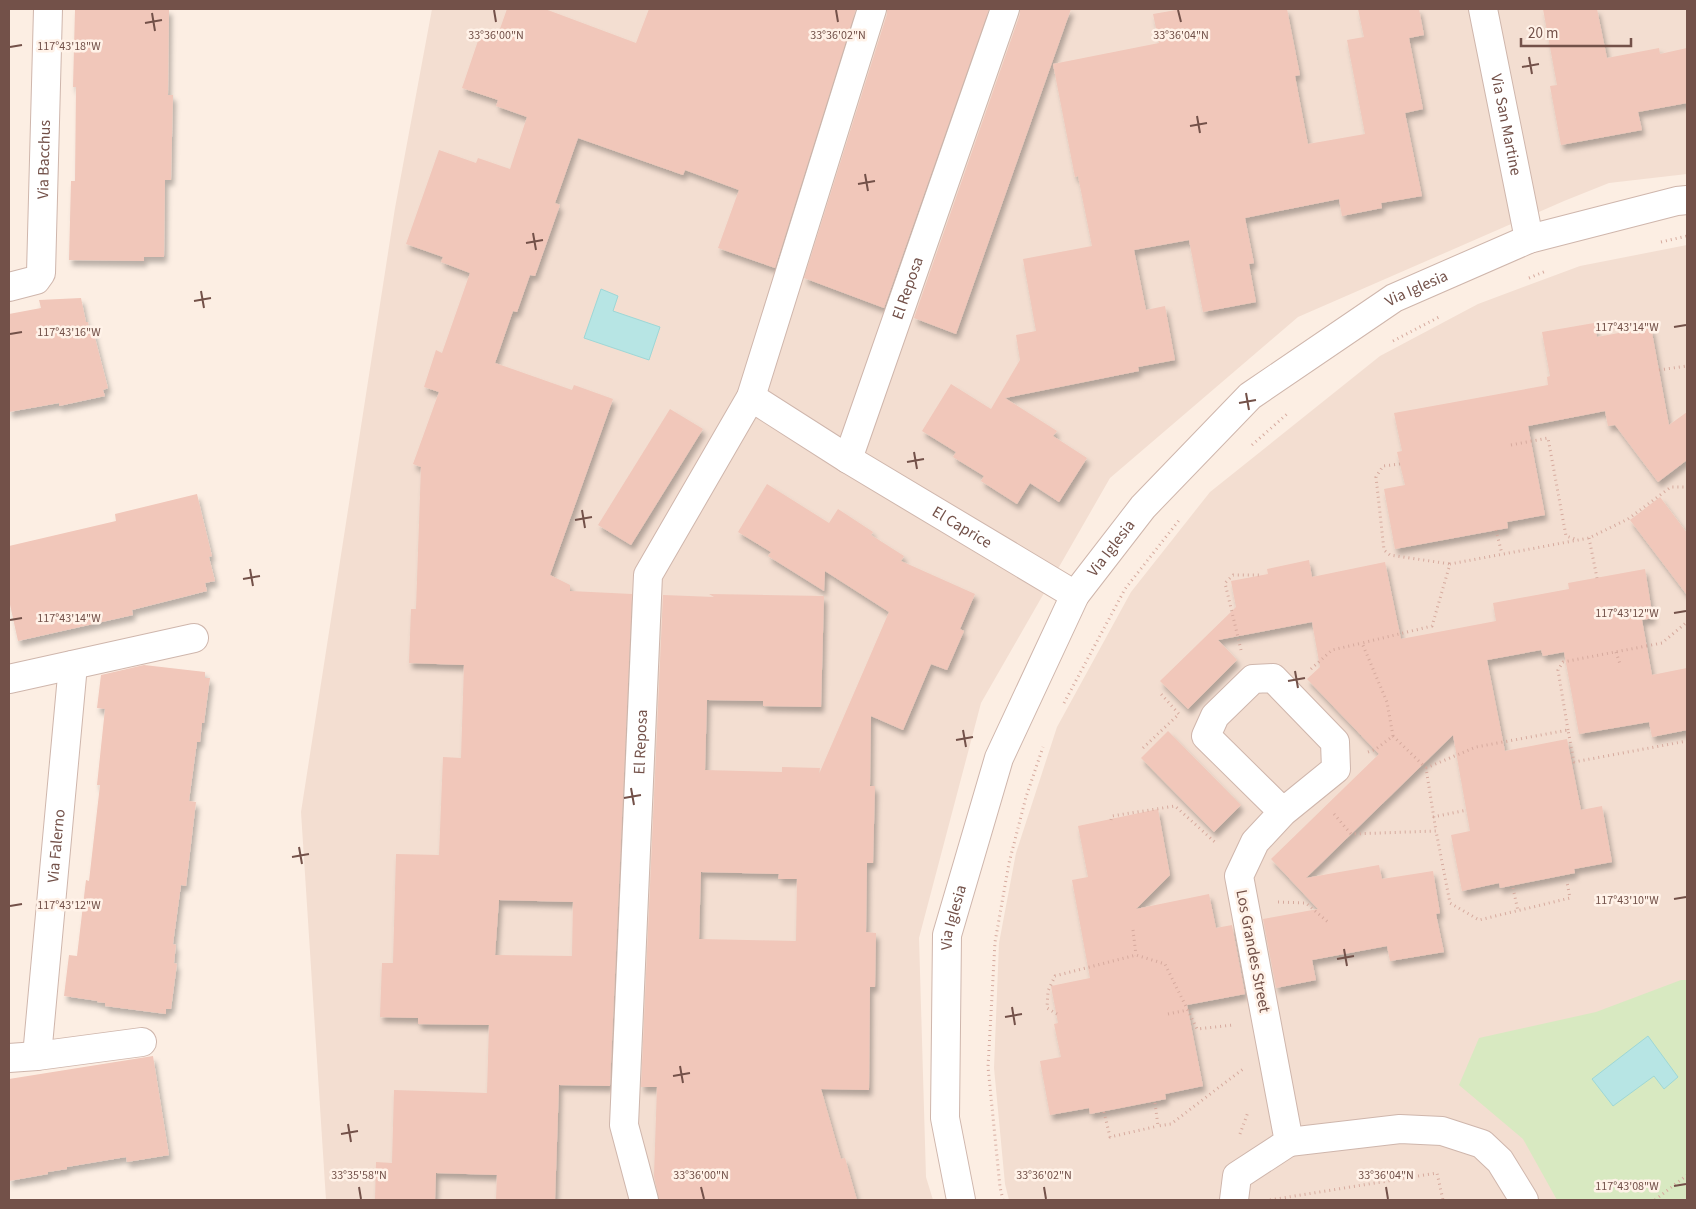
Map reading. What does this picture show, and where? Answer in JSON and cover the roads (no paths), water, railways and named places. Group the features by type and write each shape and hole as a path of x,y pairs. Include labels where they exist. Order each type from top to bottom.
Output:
{"street":[{"name":"Via Bacchus","path":"9,287 36,280 41,273 48,9"},
{"name":"El Reposa","path":"644,1200 624,1124 648,575 751,397 872,9"},
{"name":"El Reposa","path":"848,459 1005,9"},
{"name":"Via San Martine","path":"1483,9 1529,239"},
{"name":"Via Iglesia","path":"961,1200 945,1118 947,934 999,758 1075,596 1143,507 1250,396 1394,298 1529,239 1687,200"},
{"path":"751,397 848,459"},
{"name":"El Caprice","path":"848,459 1075,596"},
{"path":"9,679 194,638"},
{"name":"Via Falerno","path":"37,1056 74,665"},
{"name":"Los Grandes Street","path":"1283,812 1206,736 1215,716 1253,679 1273,678 1335,742 1336,765 1283,812 1255,842 1239,876 1289,1142"},
{"path":"9,1058 142,1042"},
{"path":"1234,1200 1237,1176 1289,1142 1400,1129 1442,1131 1482,1144 1500,1161 1524,1200"}],"water":[{"path":"601,289 618,296 613,311 660,327 649,360 584,338"},
{"path":"1648,1036 1678,1077 1664,1089 1654,1076 1613,1106 1592,1079"}]}
